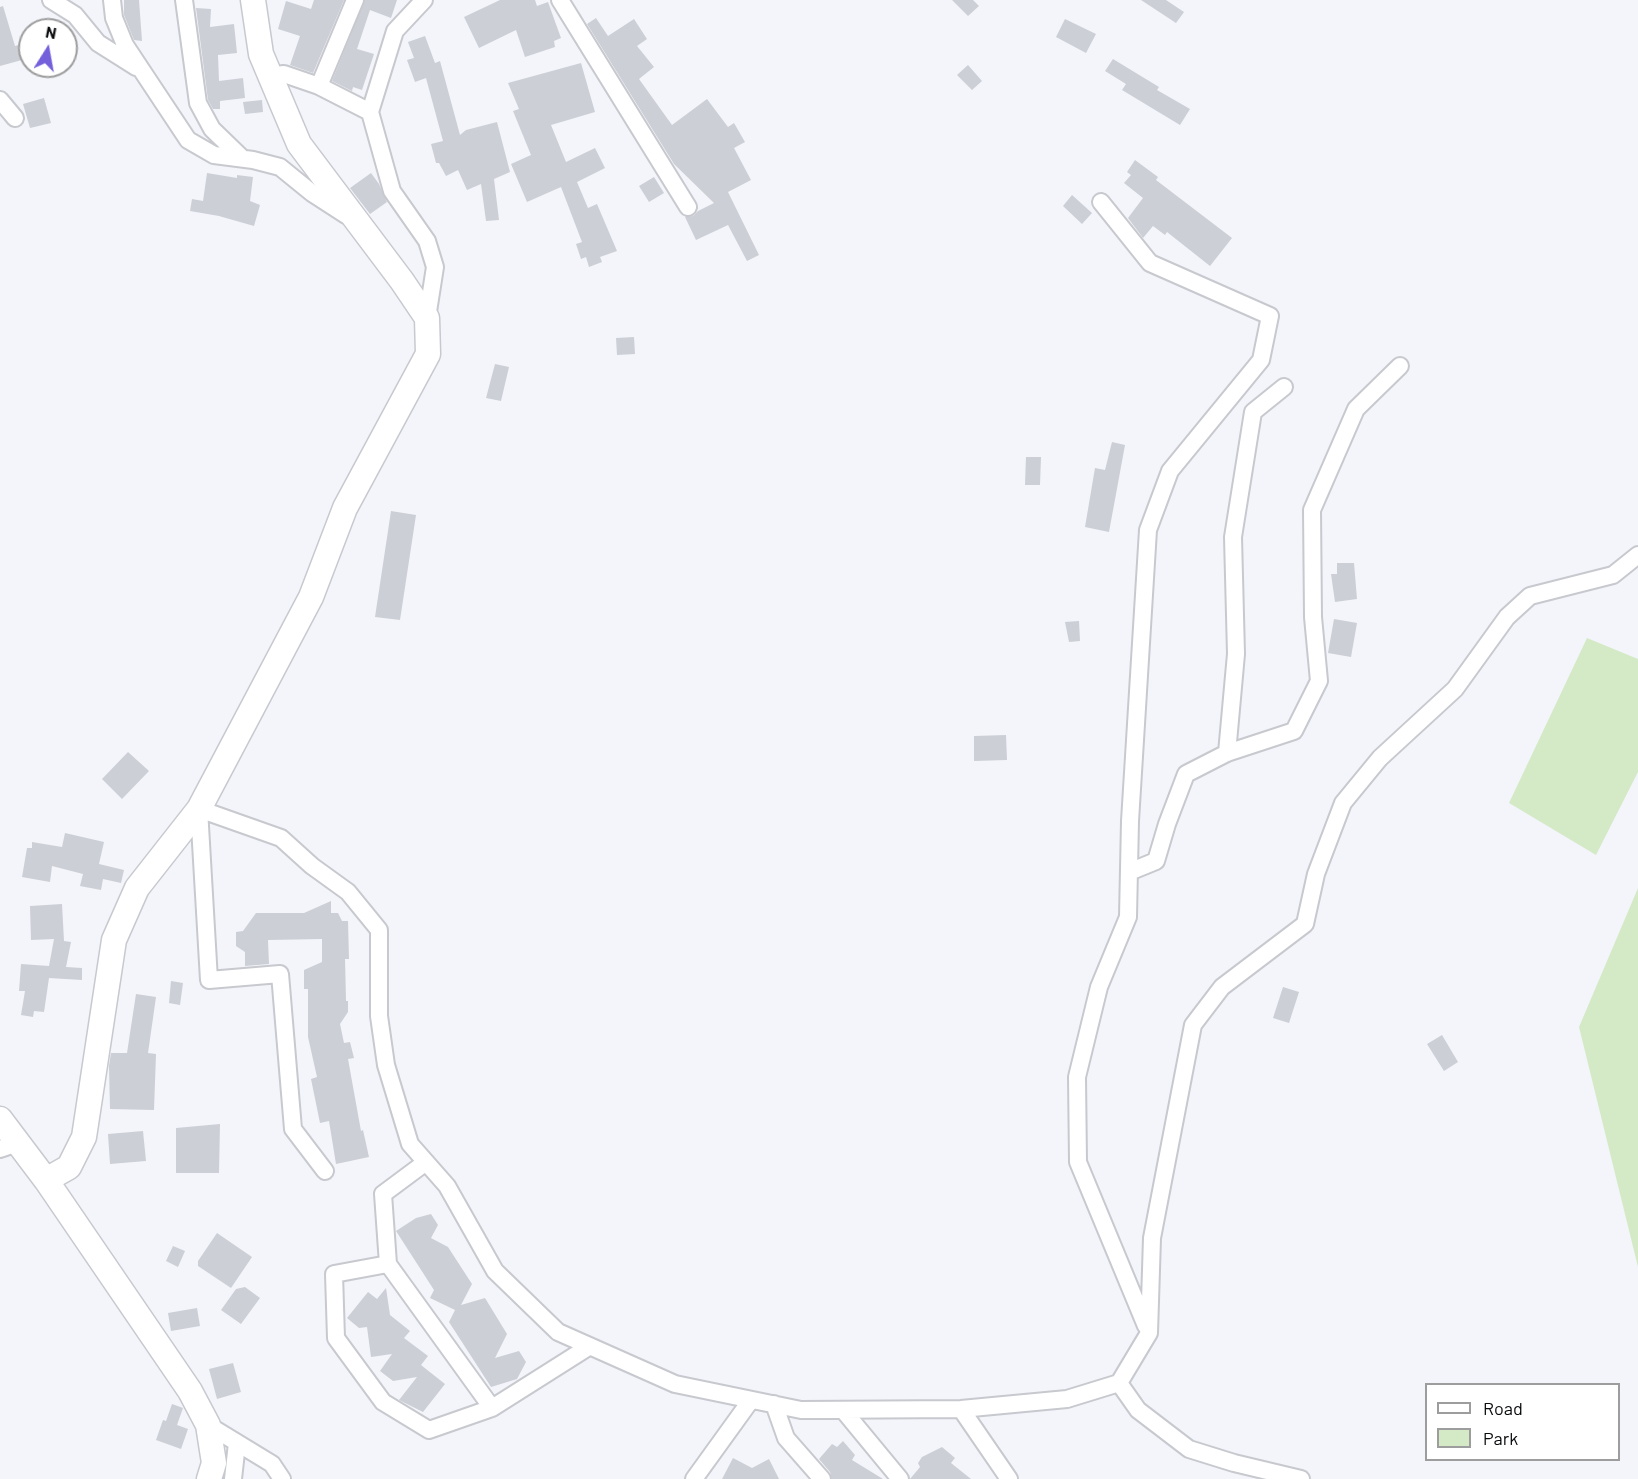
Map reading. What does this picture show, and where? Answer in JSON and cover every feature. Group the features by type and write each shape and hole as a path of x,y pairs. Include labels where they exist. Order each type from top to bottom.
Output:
{"main road":[{"path":"46,1180 69,1167 84,1137 114,940 136,888 199,809 312,597 345,508 428,354 427,318 299,144 261,54 252,0"},
{"path":"5,1133 46,1180 190,1391 208,1425 214,1463 209,1479"}],"street":[{"path":"41,0 46,8 89,32"},
{"path":"51,0 75,15 98,43 142,70"},
{"path":"112,0 114,18 125,45 188,140 214,155 242,158 280,167 312,193 359,224"},
{"path":"184,0 198,103 212,129 242,158"},
{"path":"319,86 356,0"},
{"path":"424,0 395,31 370,112 392,191 427,241 435,267 427,318"},
{"path":"560,0 688,207"},
{"path":"269,76 284,74 319,86 370,112"},
{"path":"0,100 15,118"},
{"path":"1101,202 1150,263 1270,316 1262,360 1170,471 1148,530 1130,821 1128,917 1099,987 1077,1077 1078,1162 1149,1333"},
{"path":"1129,872 1156,861 1186,774 1227,753 1294,731 1319,681 1313,617 1312,510 1356,409 1400,366"},
{"path":"1227,753 1236,654 1233,537 1253,412 1284,387"},
{"path":"325,1171 293,1129 280,975 209,980 199,809 281,838 312,866 348,892 379,930 379,1016 386,1065 410,1144 447,1185 495,1270 558,1332 675,1384 801,1410 961,1409 1067,1399 1119,1383 1149,1333 1152,1238 1193,1025 1222,987 1305,924 1316,874 1343,803 1380,758 1455,689 1507,617 1530,596 1613,575 1638,555"},
{"path":"426,1162 383,1194 388,1264 492,1408"},
{"path":"388,1264 334,1274 336,1338 383,1402 429,1430 492,1408 590,1346"},
{"path":"1119,1383 1138,1410 1189,1449 1300,1479"},
{"path":"694,1479 751,1400"},
{"path":"774,1404 786,1438 822,1479"},
{"path":"961,1409 1009,1479"},
{"path":"843,1410 900,1479"},
{"path":"208,1425 272,1464 282,1479"},
{"path":"232,1479 237,1443"}],"green space":[{"path":"1587,638 1638,659 1638,772 1596,855 1509,803"},
{"path":"1638,888 1638,1267 1579,1027"}],"building":[{"path":"124,0 139,0 142,41 134,40 124,15"},
{"path":"314,0 344,0 313,73 290,65 300,36 278,29 286,1 311,9"},
{"path":"365,0 397,0 391,18 370,10 357,49 374,54 362,90 353,87 352,91 332,81"},
{"path":"500,0 535,0 537,6 548,2 561,38 554,41 555,47 525,57 516,30 479,48 464,17"},
{"path":"952,0 973,0 979,6 968,16"},
{"path":"1141,0 1166,0 1184,12 1176,23"},
{"path":"3,6 15,46 18,45 18,61 0,66 0,7"},
{"path":"196,8 211,9 210,27 234,24 237,53 218,55 219,81 243,78 245,98 220,101 220,109 213,109 208,100"},
{"path":"596,18 608,36 634,19 647,39 637,46 654,67 639,79 672,125 707,99 728,127 734,123 745,142 734,148 751,180 728,192 759,255 747,261 728,225 696,240 685,217 693,216 714,203 674,164 587,24"},
{"path":"1065,19 1096,34 1086,53 1056,37"},
{"path":"425,36 435,63 440,61 460,135 466,130 497,122 510,172 494,179 499,220 486,221 481,184 467,190 458,170 446,176 439,163 436,163 431,144 443,141 426,78 415,82 407,60 414,58 408,42"},
{"path":"1113,59 1159,87 1157,90 1190,109 1180,125 1122,90 1126,84 1105,71"},
{"path":"581,63 595,112 551,125 566,162 595,148 605,168 577,182 588,208 597,204 617,251 600,257 602,262 589,267 586,257 581,259 576,244 582,242 561,187 527,202 511,164 531,155 513,111 519,109 508,83"},
{"path":"968,65 982,81 972,90 957,75"},
{"path":"44,98 51,123 30,128 23,104"},
{"path":"262,100 263,112 245,114 243,102"},
{"path":"1135,160 1158,177 1156,180 1232,238 1210,266 1167,232 1165,235 1153,226 1143,238 1128,218 1143,198 1124,183 1131,175 1127,172"},
{"path":"207,173 237,178 237,175 253,177 250,201 260,205 254,226 190,211 192,199 203,201"},
{"path":"371,173 387,202 370,214 350,188"},
{"path":"654,177 664,193 649,202 639,186"},
{"path":"1072,195 1092,213 1082,224 1063,206"},
{"path":"634,337 635,354 617,355 616,338"},
{"path":"495,364 509,367 501,401 486,398"},
{"path":"1112,442 1125,445 1109,532 1085,527 1095,468 1105,470"},
{"path":"1026,457 1041,457 1040,485 1025,485"},
{"path":"391,511 416,515 400,620 375,617"},
{"path":"1337,563 1354,563 1357,599 1335,602 1331,574 1337,574"},
{"path":"1334,619 1357,623 1351,657 1328,653"},
{"path":"1079,621 1080,641 1069,642 1065,622"},
{"path":"1006,735 1007,760 974,761 974,736"},
{"path":"128,752 149,771 122,799 102,779"},
{"path":"65,833 104,842 99,864 124,870 121,883 103,879 101,890 80,886 83,874 52,866 50,882 22,877 27,848 32,848 32,842 62,847"},
{"path":"331,901 331,913 338,913 342,921 348,921 349,959 345,959 348,1012 340,1024 344,1043 350,1042 354,1058 348,1059 361,1131 363,1130 369,1157 336,1164 329,1121 320,1123 311,1079 317,1077 308,1037 308,989 304,989 304,970 322,962 322,939 268,940 269,964 245,966 245,952 236,946 236,932 243,931 256,913 304,913"},
{"path":"62,904 64,941 71,942 66,967 82,968 82,980 49,978 44,1012 34,1011 33,1017 21,1015 25,991 19,991 21,964 49,966 54,939 31,940 30,906"},
{"path":"171,981 183,983 180,1005 169,1003"},
{"path":"1283,987 1299,992 1289,1023 1273,1018"},
{"path":"136,994 156,997 148,1053 156,1054 154,1110 110,1109 111,1053 127,1053"},
{"path":"1442,1035 1458,1062 1444,1071 1427,1044"},
{"path":"220,1124 219,1173 176,1173 176,1128"},
{"path":"143,1131 146,1161 110,1164 108,1134"},
{"path":"431,1214 438,1225 431,1238 448,1247 472,1284 461,1305 485,1298 507,1334 495,1358 519,1351 526,1362 517,1379 491,1387 449,1322 455,1310 430,1298 434,1290 396,1231 416,1218"},
{"path":"217,1233 252,1257 231,1288 198,1266 198,1261"},
{"path":"173,1246 185,1251 178,1267 166,1261"},
{"path":"245,1287 260,1298 241,1324 221,1310 236,1289"},
{"path":"386,1288 390,1315 410,1331 404,1338 428,1356 421,1365 445,1384 423,1412 399,1400 417,1377 393,1381 380,1371 392,1354 371,1357 367,1327 359,1328 347,1318 368,1292 377,1299"},
{"path":"197,1308 200,1326 171,1331 168,1313"},
{"path":"233,1363 241,1392 217,1399 209,1369"},
{"path":"172,1404 183,1408 177,1425 188,1429 181,1449 156,1440"},
{"path":"843,1441 855,1455 852,1460 883,1479 832,1479 830,1472 819,1459 832,1444 837,1447"},
{"path":"942,1447 955,1458 951,1463 971,1479 910,1479 920,1467 918,1463 922,1457"},
{"path":"733,1458 752,1468 769,1459 779,1479 722,1479"}]}
